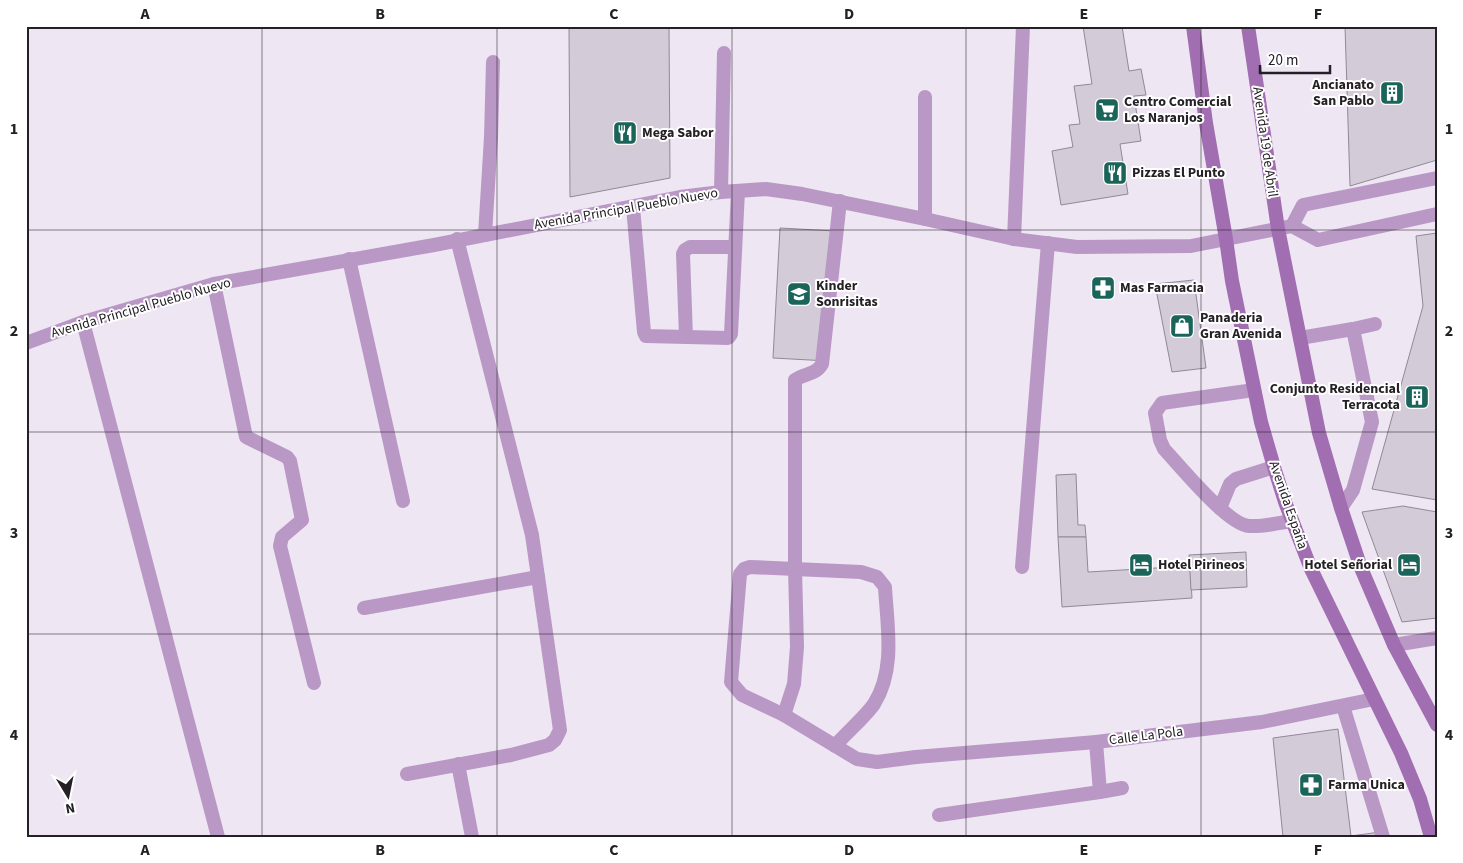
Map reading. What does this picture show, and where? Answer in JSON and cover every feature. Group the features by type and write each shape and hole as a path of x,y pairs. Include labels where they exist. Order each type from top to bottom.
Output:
{"main road":[{"path":"1192,26 1206,124 1226,239"},
{"name":"Avenida 19 de Abril","path":"1248,26 1278,229"},
{"path":"1278,229 1319,433 1341,508 1361,568 1394,645 1437,725"},
{"name":"Avenida España","path":"1226,239 1232,281 1254,390 1274,467 1292,521 1315,578 1401,753 1420,799 1431,837"}],"street":[{"path":"1014,239 1023,26"},
{"path":"722,192 724,54"},
{"path":"485,235 493,62"},
{"path":"925,97 925,218"},
{"path":"1437,178 1303,205 1292,226 1318,240 1437,214"},
{"name":"Avenida Principal Pueblo Nuevo","path":"26,343 83,322 214,284 485,235 680,197 722,192 766,190 802,194 925,218 1014,239 1077,246 1191,246 1292,226"},
{"path":"634,206 644,332 646,336 728,338 731,334 738,191"},
{"path":"784,715 794,684 797,647 795,380 816,372 822,364 840,201"},
{"path":"407,774 511,755 549,745 556,740 560,730 532,535 457,239"},
{"path":"1022,567 1048,243"},
{"path":"686,337 682,254 690,247 734,247"},
{"path":"349,259 403,501"},
{"path":"214,284 246,438 287,457 290,461 302,520 301,523 282,537 280,546 314,683"},
{"path":"83,322 218,837"},
{"path":"1300,338 1375,324"},
{"path":"1341,508 1353,490 1372,422 1353,329"},
{"path":"1254,390 1162,403 1155,413 1160,440 1164,449 1220,508 1236,522 1249,526 1292,521"},
{"path":"1220,508 1230,484 1236,479 1274,467"},
{"name":"Calle La Pola","path":"795,569 750,567 744,569 740,574 731,682 742,694 784,715 857,759 877,762 1096,742 1262,722 1374,700"},
{"path":"795,569 861,572 877,577 885,587 888,665 882,686 874,704 834,746"},
{"path":"364,608 538,577"},
{"path":"1394,645 1437,638"},
{"path":"1344,706 1382,837"},
{"path":"1096,742 1100,792"},
{"path":"458,764 472,837"},
{"path":"938,815 1122,788"}],"building":[{"path":"569,26 669,26 670,178 570,197"},
{"name":"Centro Comercial Los Naranjos","path":"1083,26 1122,26 1129,71 1141,69 1146,95 1134,96 1141,141 1120,144 1128,194 1061,205 1052,151 1073,147 1069,125 1080,124 1074,86 1092,84"},
{"name":"Ancianato San Pablo","path":"1345,26 1437,26 1437,160 1350,186"},
{"path":"780,228 835,231 828,361 773,358"},
{"name":"Conjunto Residencial Terracota","path":"1437,233 1437,500 1372,489 1423,306 1416,236"},
{"name":"Panaderia Gran Avenida","path":"1194,280 1206,368 1172,372 1155,284"},
{"path":"1076,474 1078,525 1085,525 1086,537 1058,537 1056,475"},
{"name":"Hotel Señorial","path":"1403,506 1437,512 1437,618 1402,622 1362,512"},
{"path":"1058,537 1086,537 1088,572 1190,566 1192,598 1062,607"},
{"path":"1246,552 1247,587 1191,590 1189,555"},
{"name":"Farma Unica","path":"1338,729 1351,836 1380,832 1381,837 1283,837 1273,738"}],"place":[{"name":"Ancianato San Pablo","path":"1392,93"},
{"name":"Centro Comercial Los Naranjos","path":"1107,110"},
{"name":"Mega Sabor","path":"625,133"},
{"name":"Pizzas El Punto","path":"1115,173"},
{"name":"Mas Farmacia","path":"1103,288"},
{"name":"Kinder Sonrisitas","path":"799,294"},
{"name":"Panaderia Gran Avenida","path":"1182,326"},
{"name":"Conjunto Residencial Terracota","path":"1417,397"},
{"name":"Hotel Pirineos","path":"1141,565"},
{"name":"Hotel Señorial","path":"1409,565"},
{"name":"Farma Unica","path":"1311,785"}]}
